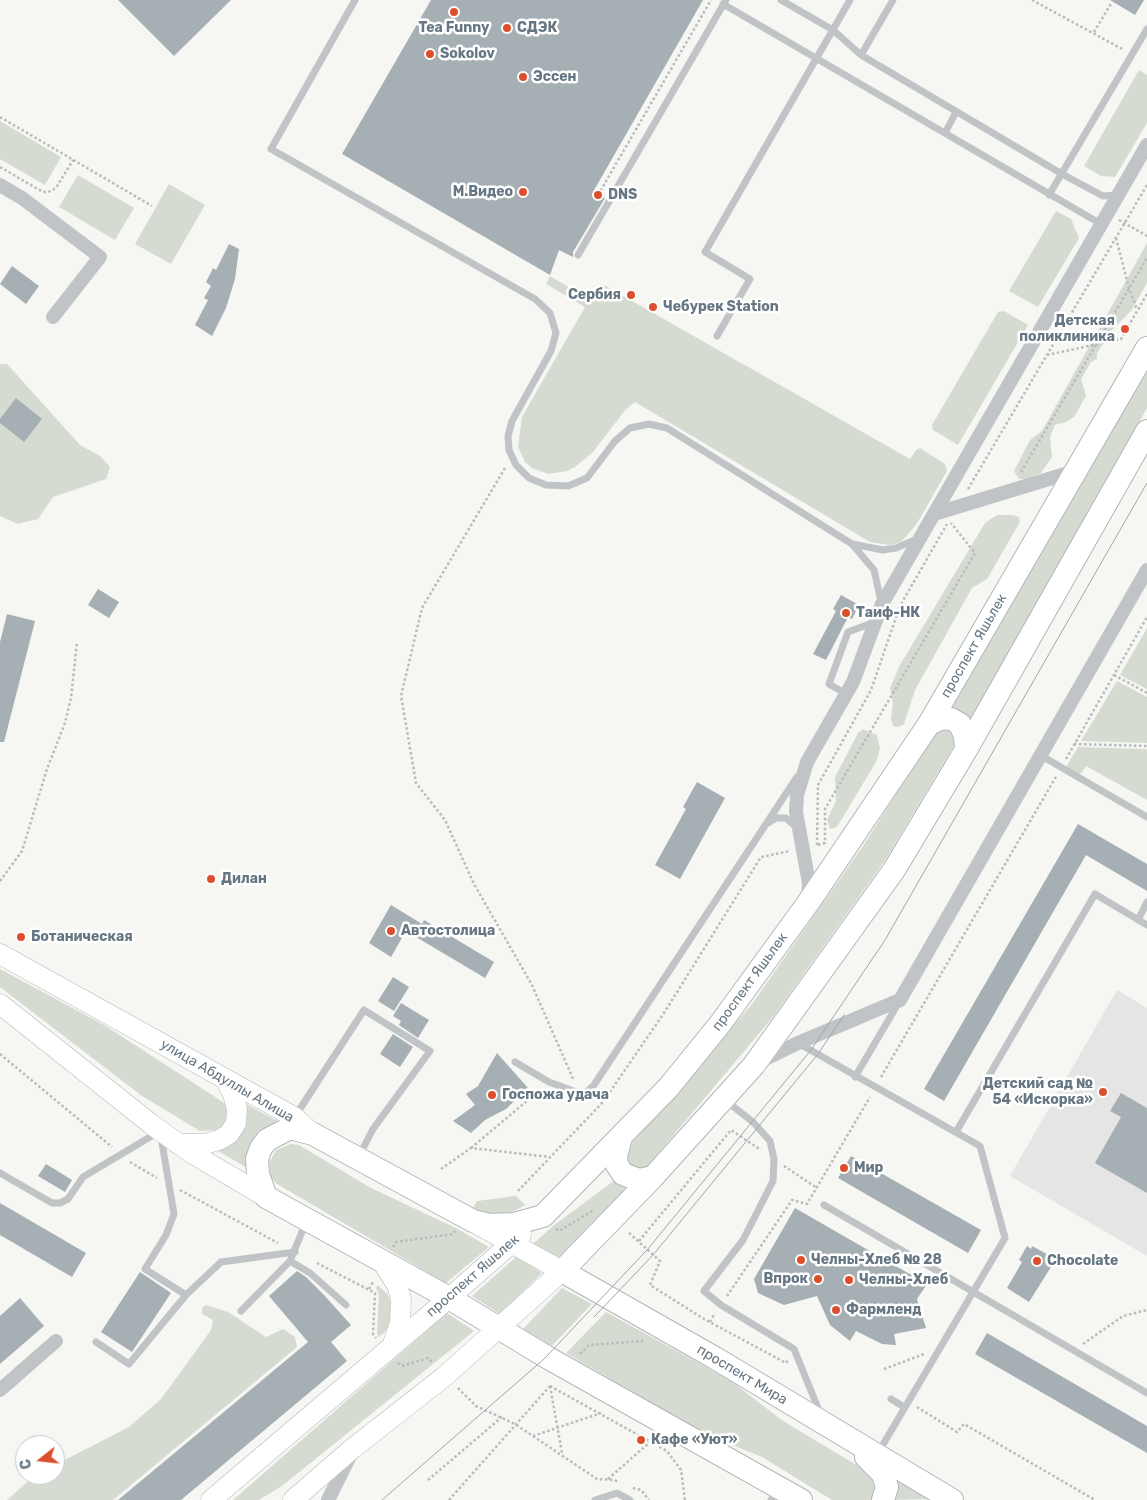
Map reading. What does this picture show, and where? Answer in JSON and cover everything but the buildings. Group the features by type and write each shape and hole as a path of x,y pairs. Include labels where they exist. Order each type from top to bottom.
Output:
{"main road":[{"name":"проспект Яшьлек","path":"211,1500 449,1298 511,1242 548,1221 621,1137 668,1088 720,1024 808,903 929,724 1147,348"},
{"path":"293,1500 353,1448 445,1376 500,1329 562,1271 653,1177 754,1065 894,870 966,750 1147,431"},
{"path":"929,724 942,718 951,719 960,724 965,736 966,750"},
{"name":"улица Абдуллы Алиша","path":"0,954 294,1117 313,1134 357,1158 464,1225 511,1242 530,1254"},
{"path":"0,1004 178,1144 307,1221 387,1257 468,1310 775,1494 801,1500"},
{"path":"178,1144 205,1144 219,1140 229,1134 236,1123 237,1109 233,1094 226,1080"},
{"path":"266,1197 258,1174 257,1159 264,1144 277,1133 290,1128 313,1134"},
{"path":"621,1137 616,1156 617,1165 624,1174 639,1180 653,1177"},
{"path":"464,1225 548,1221"},
{"name":"проспект Мира","path":"530,1254 716,1358 825,1426 952,1500"},
{"path":"387,1257 401,1299 400,1323 388,1348"},
{"path":"847,1439 883,1474 887,1486 883,1500"}],"street":[{"path":"808,903 809,883 796,812 797,795 807,762 853,682 882,604 1147,145"},
{"path":"0,185 22,198 100,257 53,317"},
{"path":"934,514 1075,471"},
{"path":"754,1065 798,1043 900,1000 1147,570"},
{"path":"0,1390 56,1341"},
{"path":"328,1500 353,1448"}],"lane":[{"path":"355,0 271,149 535,299 550,313 556,333 551,351 512,421 508,436 509,450 516,465 529,478 546,485 568,486 587,478 615,441 630,428 648,424 667,428 852,544 874,570 882,604"},
{"path":"781,0 833,30 861,55 1062,174 1103,196 1118,195"},
{"path":"717,336 750,279 705,252 850,0"},
{"path":"861,55 893,0"},
{"path":"578,255 724,2 817,59 1101,224"},
{"path":"1049,195 1147,29"},
{"path":"945,133 956,112"},
{"path":"852,544 884,550 896,548 919,537"},
{"path":"846,694 829,684 848,632 875,622"},
{"path":"1040,756 1147,817"},
{"path":"515,1062 549,1082 579,1093 587,1092 594,1085 807,762"},
{"path":"767,823 776,818 786,818 800,832"},
{"path":"956,1132 1095,894 1147,925"},
{"path":"1138,920 1147,902"},
{"path":"855,1077 900,1000"},
{"path":"294,1117 364,1010 430,1051 374,1129 357,1158"},
{"path":"798,1043 855,1077 980,1146 1004,1238 876,1455"},
{"path":"724,1099 753,1122 770,1140 774,1159 773,1181 743,1240 704,1292 794,1349 825,1426"},
{"path":"0,1173 52,1203 60,1203 68,1199 83,1177 160,1131 174,1214 166,1235 145,1269 186,1295"},
{"path":"824,1205 972,1293 1147,1393"},
{"path":"241,1311 290,1261 307,1221"},
{"path":"96,1342 129,1364 186,1295 221,1262 295,1252"},
{"path":"290,1261 310,1273 346,1305"},
{"path":"891,1399 906,1404"},
{"path":"595,1500 617,1493 630,1500"}],"path":[{"path":"598,195 712,0"},
{"path":"1032,0 1132,54"},
{"path":"1093,33 1112,2"},
{"path":"0,117 152,206"},
{"path":"0,166 43,192 48,192 56,188 73,160"},
{"path":"604,173 609,176"},
{"path":"1114,218 1147,236"},
{"path":"1116,238 1129,288 1136,307 1140,309"},
{"path":"1020,475 1147,258"},
{"path":"1047,355 1121,339 1147,294"},
{"path":"512,457 422,608 401,696 416,783 445,820 474,884 532,985 579,1093"},
{"path":"968,489 977,487"},
{"path":"818,845 824,843 825,809 975,553 950,520"},
{"path":"1064,762 1147,617"},
{"path":"0,881 22,851 47,769 65,723 71,698 78,642"},
{"path":"1114,675 1147,692"},
{"path":"1074,744 1147,746"},
{"path":"878,1083 1058,772"},
{"path":"441,1168 470,1148 549,1082"},
{"path":"721,1304 792,1200 807,1204 872,1094"},
{"path":"639,1241 731,1130 817,1188"},
{"path":"470,1148 550,1157"},
{"path":"548,1221 559,1231 599,1208"},
{"path":"387,1257 396,1242 452,1234 464,1225"},
{"path":"629,1233 660,1261 650,1285 704,1319 786,1363 794,1349"},
{"path":"372,1282 369,1289 375,1293 373,1334 388,1348 402,1366 428,1358 434,1364"},
{"path":"1073,1351 1123,1316 1147,1310"},
{"path":"575,1358 589,1345 642,1341 646,1334"},
{"path":"884,1369 939,1348"},
{"path":"450,1500 515,1424 555,1381"},
{"path":"550,1386 667,1451 682,1470 685,1500"},
{"path":"550,1386 562,1454"},
{"path":"458,1388 476,1406 515,1424 597,1479 621,1484"},
{"path":"906,1404 957,1432 964,1424 1094,1500"},
{"path":"533,1436 601,1413"},
{"path":"428,1480 502,1418"},
{"path":"607,1480 650,1442"},
{"path":"629,1487 641,1490 649,1500"}],"shaded area":[{"path":"1139,70 1147,75 1147,123 1115,177 1101,176 1084,166"},
{"path":"0,121 61,157 45,185 0,159"},
{"path":"78,175 134,208 115,240 59,207"},
{"path":"169,184 205,205 171,264 135,244"},
{"path":"1056,211 1071,219 1079,238 1038,307 1009,291"},
{"path":"1147,243 1147,283 1131,311 1110,332 1097,353 1097,359 1091,362 1081,379 1086,396 1074,417 1066,422 1055,425 1050,437 1052,457 1041,473 1027,479 1019,479 1014,471 1030,440 1042,431"},
{"path":"550,276 594,302 604,285 910,459 916,450 920,448 945,464 947,471 916,525 901,542 890,545 870,542 635,402 626,409 593,452 575,467 567,471 548,474 532,468 525,462 518,447 522,417 585,307 546,284"},
{"path":"1004,311 1028,325 958,445 933,430 932,425 998,312"},
{"path":"0,364 7,364 80,445 100,456 110,467 106,479 53,497 38,519 18,524 0,516"},
{"path":"1147,366 1147,408 969,723 947,710"},
{"path":"997,515 1019,517 1020,522 987,579 972,588 915,690 904,724 899,727 893,726 891,719 893,703 890,688 900,665 985,523"},
{"path":"1147,628 1147,689 1120,675"},
{"path":"1117,681 1147,697 1147,743 1081,741"},
{"path":"949,726 957,741 886,859 773,1017 645,1169 634,1169 625,1157 629,1146 752,1004 865,843 938,728"},
{"path":"863,729 877,735 880,749 876,762 837,827 830,829 827,820 836,801 835,777 858,733"},
{"path":"1078,747 1147,749 1147,800 1086,766 1080,775 1066,767"},
{"path":"0,969 104,1025 223,1102 227,1108 228,1116 225,1125 218,1130 200,1131 142,1096 0,987"},
{"name":"Детский сад № 54 «Искорка»","path":"1117,990 1147,1008 1147,1256 1010,1176"},
{"path":"246,1104 279,1122 249,1169 218,1151 238,1139 243,1128"},
{"path":"291,1144 299,1145 371,1188 456,1228 489,1247 446,1283 277,1184 271,1178 269,1163 276,1150"},
{"path":"615,1180 626,1189 559,1257 533,1244 553,1226"},
{"path":"516,1196 525,1205 505,1216 485,1214 473,1208 477,1201"},
{"path":"516,1257 542,1273 500,1314 472,1296"},
{"path":"378,1285 388,1295 392,1306 389,1328 379,1337 377,1333 379,1294 376,1288"},
{"path":"562,1288 592,1304 552,1346 523,1329"},
{"path":"206,1305 228,1312 266,1337 283,1329 295,1337 297,1347 113,1500 7,1500 24,1485 65,1485 65,1460 129,1427 161,1399 211,1330 213,1320 202,1314 202,1308"},
{"path":"606,1312 731,1381 783,1421 868,1472 876,1483 873,1500 832,1500 762,1457 703,1433 566,1353"},
{"path":"447,1313 474,1331 282,1486 259,1500 233,1500"},
{"path":"895,1478 931,1499 894,1500"}],"tram line":[{"path":"382,1500 544,1359 647,1250 811,1050 885,940 1147,483"},
{"path":"594,1317 653,1255 818,1054 844,1015"}],"place":[{"name":"Tea Funny","path":"454,12"},
{"name":"СДЭК","path":"507,28"},
{"name":"Sokolov","path":"430,54"},
{"name":"Эссен","path":"523,77"},
{"name":"М.Видео","path":"523,192"},
{"name":"DNS","path":"598,195"},
{"name":"Сербия","path":"631,295"},
{"name":"Чебурек Station","path":"653,307"},
{"name":"Детская поликлиника","path":"1125,329"},
{"name":"Таиф-НК","path":"846,613"},
{"name":"Дилан","path":"211,879"},
{"name":"Автостолица","path":"391,931"},
{"name":"Ботаническая","path":"21,937"},
{"name":"Детский сад № 54 «Искорка»","path":"1103,1092"},
{"name":"Госпожа удача","path":"492,1095"},
{"name":"Мир","path":"844,1168"},
{"name":"Челны-Хлеб № 28","path":"801,1260"},
{"name":"Chocolate","path":"1037,1261"},
{"name":"Впрок","path":"818,1279"},
{"name":"Челны-Хлеб","path":"849,1280"},
{"name":"Фармленд","path":"836,1310"},
{"name":"Кафе «Уют»","path":"641,1440"}]}
